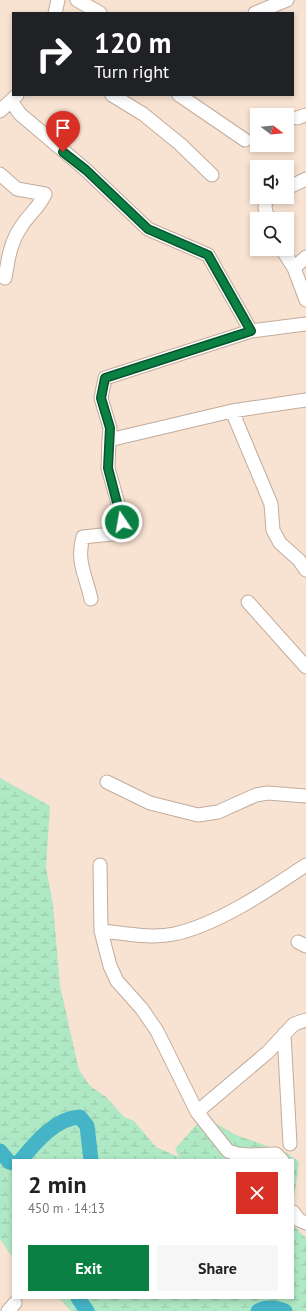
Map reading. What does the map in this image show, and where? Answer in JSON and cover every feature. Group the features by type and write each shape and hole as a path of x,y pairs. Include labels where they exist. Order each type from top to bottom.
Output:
{"street":[{"path":"55,12 58,0"},
{"path":"78,0 98,12"},
{"path":"257,12 287,0"},
{"path":"114,96 142,114 180,144 212,175"},
{"path":"180,96 245,140"},
{"path":"0,112 14,98 20,114 29,123 86,170 148,229 208,255 251,331"},
{"path":"0,174 17,189 45,194 40,206 21,226 13,241 6,278"},
{"path":"294,185 306,179"},
{"path":"286,256 294,268 306,300"},
{"path":"294,268 306,256"},
{"path":"91,599 80,564 79,549 83,538 121,533 122,522 108,468 108,440 110,428 101,398 105,378 251,331 306,324"},
{"path":"108,440 232,411 306,400"},
{"path":"232,411 271,504 273,530 280,543 299,560 306,570"},
{"path":"248,602 306,667"},
{"path":"107,782 150,803 198,815 218,812 256,795 268,793 306,796"},
{"path":"100,865 101,931 110,966 117,981 142,1008 157,1031 197,1112 228,1151 249,1156 276,1154 281,1159"},
{"path":"101,931 161,935 174,934 204,924 248,902 306,865"},
{"path":"197,1112 268,1052 294,1024 306,1020"},
{"path":"284,1034 290,1144"},
{"path":"294,1213 299,1220 306,1223"}],"green space":[{"path":"0,778 50,806 46,867 53,905 60,986 79,1070 90,1086 106,1097 124,1117 134,1121 156,1147 179,1157 175,1149 196,1125 210,1120 236,1135 287,1153 299,1162 294,1199 294,1159 12,1159 12,1257 0,1239"},
{"path":"294,1226 306,1238 306,1311 71,1311 60,1299 294,1299"}],"waterway":[{"path":"22,1159 46,1132 71,1118 80,1117 87,1126 91,1159"},
{"path":"0,1151 9,1162 12,1163"},
{"path":"79,1299 87,1311"},
{"path":"258,1311 265,1308 285,1311"}],"route":[{"path":"63,152 86,170 122,206 148,229 208,255 233,296 251,331 105,378 101,398 110,428 108,440 108,468 120,507 122,522"}]}
